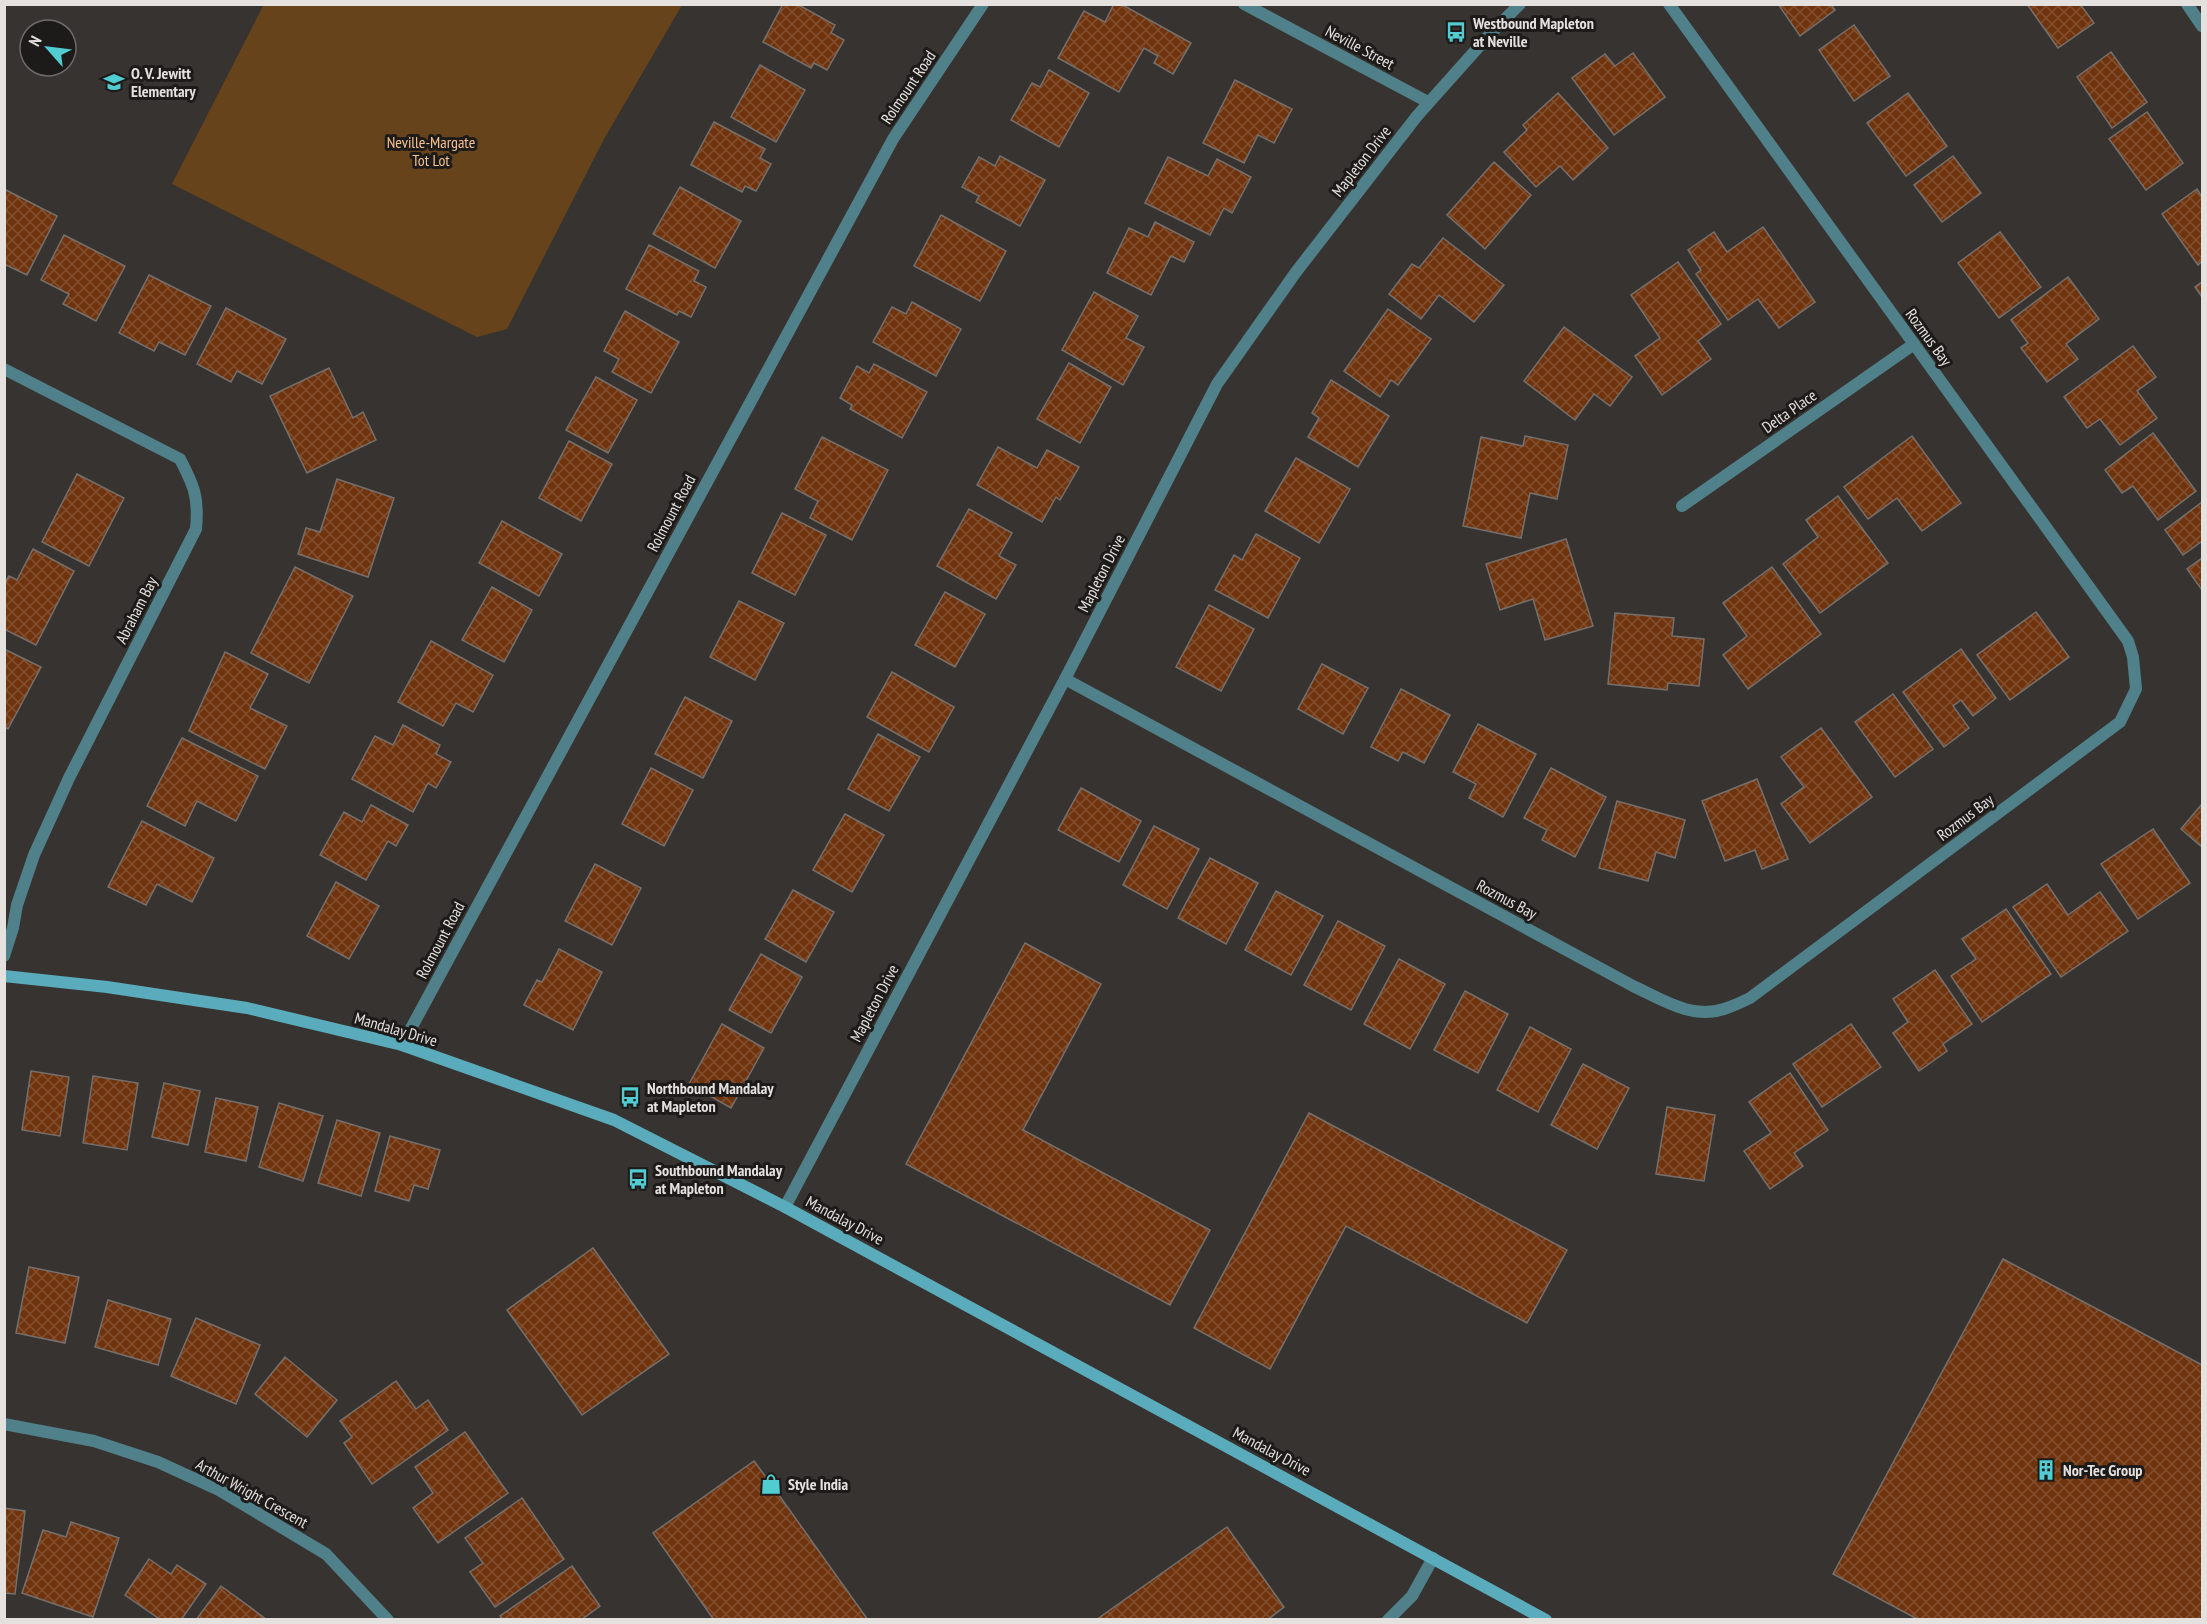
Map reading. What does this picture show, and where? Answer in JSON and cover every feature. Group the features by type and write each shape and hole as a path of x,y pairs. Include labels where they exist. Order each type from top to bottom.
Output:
{"street":[{"name":"Rolmount Road","path":"402,1045 893,139 983,4"},
{"name":"Neville Street","path":"1244,4 1428,102"},
{"name":"Mapleton Drive","path":"785,1207 1065,679 1217,384 1296,272 1428,102 1520,4"},
{"name":"Rozmus Bay","path":"1065,679 1633,986 1685,1010 1708,1012 1723,1010 1750,998 2120,722 2136,688 2133,657 2128,641 1669,4"},
{"path":"2187,4 2202,26"},
{"name":"Delta Place","path":"1682,506 1914,345"},
{"name":"Abraham Bay","path":"4,369 180,459 193,486 198,506 196,529 69,778 34,855 17,905 14,928 4,956"},
{"name":"Mandalay Drive","path":"4,976 107,987 247,1008 402,1045 614,1120 785,1207 1546,1620"},
{"name":"Arthur Wright Crescent","path":"4,1424 93,1441 158,1462 219,1490 326,1554 388,1620"},
{"path":"1388,1620 1412,1596 1433,1558"}],"green space":[{"name":"Neville-Margate Tot Lot","path":"264,4 682,5 604,139 507,329 477,337 172,184"}],"building":[{"path":"783,4 797,4 835,25 831,33 844,40 827,70 814,63 811,68 763,42"},
{"path":"1114,4 1121,4 1191,43 1173,74 1154,63 1158,56 1144,48 1119,92 1058,58 1084,11 1105,22"},
{"path":"1778,4 1831,4 1835,10 1800,36"},
{"path":"2027,4 2080,4 2094,23 2058,48"},
{"path":"1854,25 1890,76 1854,101 1819,50"},
{"path":"2111,52 2147,102 2112,128 2077,77"},
{"path":"1633,53 1665,97 1614,135 1572,78 1605,54 1615,66"},
{"path":"760,65 805,90 776,142 731,117"},
{"path":"1049,70 1089,93 1059,147 1011,120 1032,83 1040,87"},
{"path":"1235,80 1292,109 1274,143 1258,135 1244,163 1203,143"},
{"path":"1558,93 1608,148 1573,180 1560,166 1536,187 1504,152 1527,130 1523,125"},
{"path":"1908,93 1947,146 1906,176 1867,123"},
{"path":"2147,112 2183,163 2146,190 2109,139"},
{"path":"714,122 765,149 760,158 771,164 756,191 745,186 742,192 691,165"},
{"path":"1000,156 1045,180 1020,226 976,202 979,196 962,187 979,157 995,166"},
{"path":"1953,156 1981,193 1942,222 1914,185"},
{"path":"1168,157 1208,176 1217,159 1251,177 1232,213 1224,208 1210,235 1145,203"},
{"path":"1494,162 1531,195 1485,249 1447,215"},
{"path":"680,187 741,221 715,268 653,234"},
{"path":"4,189 57,216 27,275 4,264"},
{"path":"2197,189 2202,197 2202,261 2198,265 2162,214"},
{"path":"941,215 1006,251 980,301 914,266"},
{"path":"1155,222 1194,242 1184,262 1171,256 1151,295 1107,273 1129,228 1148,237"},
{"path":"1763,227 1815,302 1779,328 1758,299 1728,320 1696,274 1701,270 1688,250 1714,232 1727,252"},
{"path":"2000,232 2041,287 1999,318 1958,263"},
{"path":"64,235 125,266 96,321 63,304 69,294 41,280"},
{"path":"1443,238 1504,285 1474,322 1439,295 1421,319 1389,294 1412,264 1419,268"},
{"path":"649,245 699,271 694,281 706,287 691,317 679,311 677,315 626,289"},
{"path":"1678,262 1721,324 1698,341 1711,359 1662,395 1635,356 1660,338 1631,295"},
{"path":"149,275 211,306 185,355 159,342 154,351 119,333"},
{"path":"2068,277 2099,319 2066,344 2078,359 2047,382 2021,348 2028,343 2011,320"},
{"path":"2202,282 2202,297 2195,287"},
{"path":"1094,292 1138,316 1126,338 1144,347 1123,385 1062,350"},
{"path":"912,302 961,329 936,376 873,342 892,307 906,314"},
{"path":"226,308 286,339 262,384 237,371 231,382 197,364"},
{"path":"1388,309 1431,339 1398,385 1391,380 1380,397 1344,371"},
{"path":"625,311 679,342 651,393 612,372 619,359 604,351"},
{"path":"1564,327 1632,377 1610,406 1594,394 1575,420 1524,381"},
{"path":"2133,346 2156,377 2137,391 2157,418 2120,445 2100,419 2087,428 2064,397"},
{"path":"1069,363 1111,387 1080,443 1037,419"},
{"path":"874,364 927,392 902,438 850,409 852,405 840,398 857,366 869,373"},
{"path":"329,368 353,418 363,412 376,440 307,473 270,396"},
{"path":"596,377 637,400 608,453 566,430"},
{"path":"1331,380 1389,416 1358,467 1308,437 1319,418 1312,413"},
{"path":"2153,433 2196,491 2158,520 2133,486 2122,493 2105,470"},
{"path":"1525,436 1568,445 1557,499 1530,493 1521,538 1463,526 1481,437 1523,446"},
{"path":"1912,436 1961,503 1922,531 1897,498 1868,519 1844,487"},
{"path":"822,437 888,470 852,540 810,518 818,501 795,489"},
{"path":"569,441 612,464 581,521 539,498"},
{"path":"998,447 1037,468 1047,450 1079,467 1060,500 1056,497 1042,522 977,485"},
{"path":"1296,458 1350,489 1319,543 1265,511"},
{"path":"77,474 124,498 89,566 42,542"},
{"path":"337,479 394,498 368,577 298,554 306,528 320,532"},
{"path":"1838,496 1888,563 1820,613 1783,564 1818,537 1806,520"},
{"path":"2202,502 2202,541 2183,555 2165,530"},
{"path":"969,509 1012,533 999,556 1016,565 996,599 937,566"},
{"path":"782,513 826,535 795,595 752,573"},
{"path":"502,521 562,554 539,596 479,563"},
{"path":"1256,534 1300,558 1268,618 1215,590 1234,555 1242,560"},
{"path":"1566,539 1593,626 1545,640 1533,599 1500,610 1486,564"},
{"path":"33,549 74,571 36,645 4,629 4,584 9,576 17,580"},
{"path":"2202,558 2202,590 2187,569"},
{"path":"295,567 353,596 309,683 251,653"},
{"path":"1772,567 1821,634 1748,689 1723,655 1747,636 1723,603"},
{"path":"492,587 532,610 504,662 462,640"},
{"path":"945,592 985,614 955,667 915,645"},
{"path":"739,601 784,623 755,680 710,657"},
{"path":"1209,605 1254,629 1221,691 1176,667"},
{"path":"2036,612 2069,657 2010,700 1977,655"},
{"path":"1615,613 1674,618 1672,636 1704,639 1699,686 1668,683 1667,690 1608,684"},
{"path":"431,641 493,675 473,712 456,703 443,726 398,702"},
{"path":"4,649 41,667 8,729 4,727"},
{"path":"1961,649 1996,698 1973,716 1961,700 1953,706 1969,728 1944,747 1903,692"},
{"path":"225,652 268,674 250,708 287,726 265,769 189,731"},
{"path":"1322,664 1368,688 1343,734 1298,709"},
{"path":"892,672 954,707 929,752 867,717"},
{"path":"1401,689 1450,715 1424,763 1403,752 1398,761 1371,747"},
{"path":"1893,694 1933,749 1895,777 1855,722"},
{"path":"685,697 732,721 703,778 655,754"},
{"path":"1478,724 1536,754 1503,817 1469,798 1476,784 1453,772"},
{"path":"403,725 440,745 436,754 451,762 436,788 428,783 413,812 352,779 375,736 393,745"},
{"path":"1821,728 1872,797 1810,843 1781,804 1804,787 1781,757"},
{"path":"878,734 920,757 889,811 848,789"},
{"path":"182,738 258,776 236,821 197,801 185,826 147,806"},
{"path":"651,768 693,790 664,846 622,824"},
{"path":"1551,768 1606,797 1575,857 1542,840 1547,830 1524,818"},
{"path":"1757,779 1788,859 1762,869 1755,850 1725,861 1702,801"},
{"path":"1081,788 1141,821 1119,862 1058,830"},
{"path":"1617,801 1685,820 1675,858 1656,852 1648,881 1599,868"},
{"path":"2202,804 2202,847 2181,829"},
{"path":"371,805 408,825 396,846 388,841 366,880 320,855 344,812 362,822"},
{"path":"845,814 884,835 852,892 813,870"},
{"path":"142,821 214,858 192,902 157,884 146,905 108,887"},
{"path":"1154,826 1199,849 1167,909 1123,885"},
{"path":"2153,829 2190,883 2138,919 2101,864"},
{"path":"1210,858 1258,883 1226,944 1178,918"},
{"path":"595,864 641,888 612,945 565,921"},
{"path":"336,882 379,906 349,959 307,936"},
{"path":"2047,884 2068,915 2100,892 2128,931 2061,977 2013,907"},
{"path":"793,890 834,912 806,962 765,939"},
{"path":"1276,891 1323,916 1291,975 1245,950"},
{"path":"2006,909 2051,974 1982,1022 1951,976 1976,959 1962,939"},
{"path":"1338,921 1385,946 1351,1010 1304,985"},
{"path":"1025,943 1101,984 1023,1130 1210,1230 1170,1305 906,1164"},
{"path":"559,949 602,972 573,1030 524,1005 537,980 542,982"},
{"path":"761,954 802,977 771,1033 729,1010"},
{"path":"1399,959 1445,984 1410,1049 1364,1024"},
{"path":"1935,970 1972,1024 1943,1044 1947,1051 1919,1071 1893,1033 1908,1022 1893,999"},
{"path":"1465,991 1508,1014 1478,1073 1434,1050"},
{"path":"722,1024 764,1048 731,1108 689,1084"},
{"path":"1851,1024 1881,1067 1822,1107 1793,1064"},
{"path":"1530,1027 1571,1049 1538,1112 1497,1090"},
{"path":"1583,1064 1629,1088 1597,1149 1551,1125"},
{"path":"31,1071 69,1077 60,1136 22,1130"},
{"path":"1790,1073 1828,1130 1794,1153 1803,1166 1770,1189 1744,1151 1771,1133 1749,1102"},
{"path":"93,1076 138,1083 127,1150 83,1143"},
{"path":"164,1083 200,1091 188,1145 152,1137"},
{"path":"216,1098 258,1107 246,1161 205,1152"},
{"path":"279,1103 323,1116 303,1181 259,1167"},
{"path":"1667,1107 1715,1115 1704,1181 1656,1174"},
{"path":"1309,1113 1567,1250 1527,1323 1346,1226 1270,1369 1194,1328"},
{"path":"337,1120 380,1133 361,1196 318,1183"},
{"path":"390,1136 440,1150 428,1189 414,1185 409,1201 375,1191"},
{"path":"593,1248 669,1354 582,1415 507,1310"},
{"name":"Nor-Tec Group","path":"2003,1259 2202,1365 2202,1620 1919,1620 1833,1574"},
{"path":"29,1267 79,1277 65,1343 16,1333"},
{"path":"108,1300 171,1319 158,1365 95,1347"},
{"path":"196,1318 260,1345 236,1404 171,1376"},
{"path":"285,1357 337,1400 307,1437 255,1394"},
{"path":"396,1381 416,1409 428,1400 448,1430 372,1484 344,1443 352,1437 340,1421"},
{"path":"465,1432 508,1493 438,1543 413,1508 433,1493 415,1467"},
{"path":"754,1461 868,1620 714,1620 653,1533"},
{"path":"522,1498 564,1559 495,1607 470,1572 483,1563 465,1538"},
{"path":"4,1508 25,1511 15,1594 4,1593"},
{"path":"71,1522 119,1538 93,1617 22,1593 43,1530 66,1537"},
{"path":"1227,1527 1284,1607 1267,1620 1096,1620"},
{"path":"149,1559 171,1574 177,1565 206,1584 181,1620 161,1620 125,1595"},
{"path":"572,1566 600,1606 581,1620 503,1620 500,1616"},
{"path":"221,1586 258,1613 267,1620 196,1620"}],"place":[{"name":"Westbound Mapleton at Neville","path":"1456,32"},
{"name":"O. V. Jewitt Elementary","path":"114,82"},
{"name":"Northbound Mandalay at Mapleton","path":"630,1097"},
{"name":"Southbound Mandalay at Mapleton","path":"638,1179"},
{"name":"Nor-Tec Group","path":"2046,1470"},
{"name":"Style India","path":"771,1484"}]}
